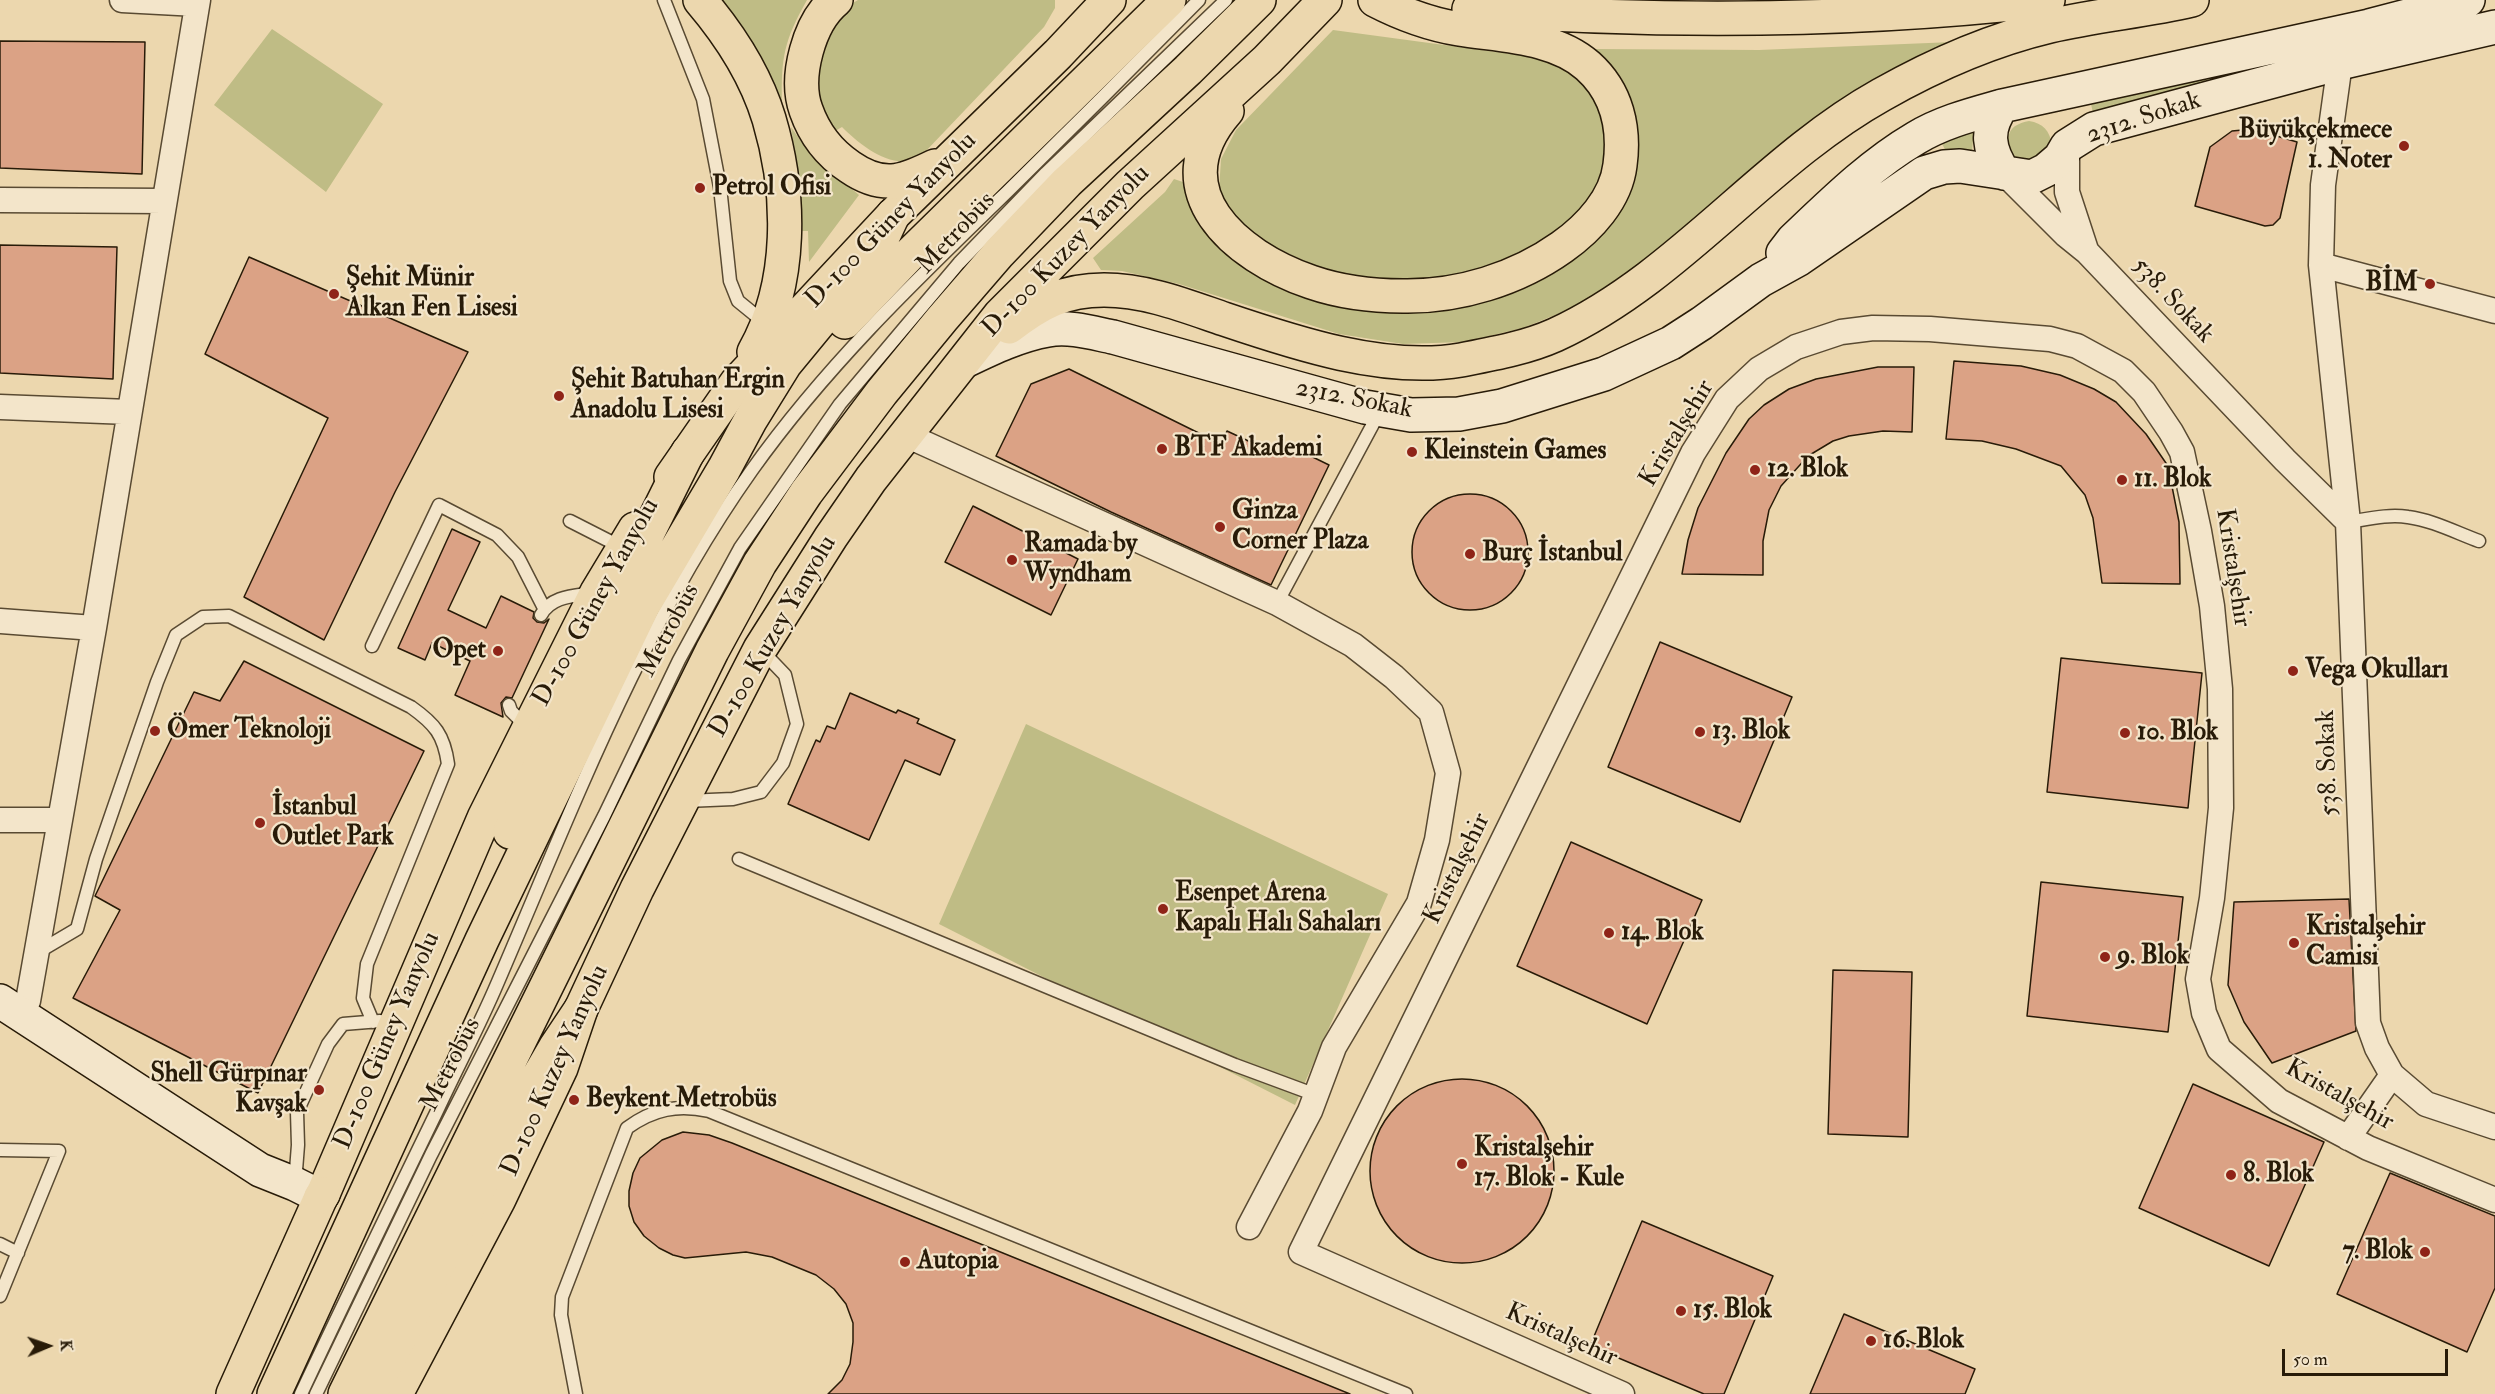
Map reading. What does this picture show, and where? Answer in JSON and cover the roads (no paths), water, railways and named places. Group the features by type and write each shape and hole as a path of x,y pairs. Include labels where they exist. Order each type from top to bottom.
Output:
{"main road":[{"path":"700,0 717,20 746,66 769,118 784,200 783,258 776,298 767,325 737,382"},
{"path":"836,0 816,24 806,49 802,84 805,109 817,135 837,159 861,175 880,181 894,181 919,174 943,162 964,146"},
{"name":"D-100 Güney Yanyolu","path":"233,1394 313,1192 385,1021 484,818 518,716 648,509 737,382 893,215 1058,54 1109,0"},
{"path":"724,469 744,448 841,326 909,255 1127,58 1169,0"},
{"path":"345,1394 712,651 760,563 807,493 882,392 977,278 1174,67 1259,0"},
{"name":"D-100 Kuzey Yanyolu","path":"396,1394 499,1200 561,1068 582,1009 637,889 760,649 831,537 871,479 1000,315 1061,251 1267,60 1325,0"},
{"path":"1267,60 1215,125 1203,148 1200,173 1204,201 1216,222 1243,247 1282,270 1311,282 1342,290 1373,295 1433,295 1468,289 1512,276 1545,259 1574,238 1596,217 1611,195 1620,168 1622,138 1617,109 1604,85 1588,66 1552,47 1517,37 1425,22 1375,0"},
{"path":"1380,0 1540,14 1670,18 1800,17 1927,11 2048,0"},
{"path":"965,361 1042,302 1070,294 1103,290 1132,292 1164,299 1314,348 1368,358 1405,362 1456,361 1504,351 1553,336 1611,306 1835,124 1880,95 1956,57 2004,38 2052,26 2192,0"},
{"path":"274,1394 482,940 643,606 785,364 874,256 893,215"},
{"path":"482,940 483,916 489,888 508,836 618,593 688,452"},
{"path":"370,1394 530,1091 555,1048 582,1009"}],"street":[{"path":"17,1005 37,953 94,628 197,2 122,0"},
{"name":"2312. Sokak","path":"1761,280 1793,240 1871,168 1930,130 2002,106 2369,26 2468,0"},
{"name":"2312. Sokak","path":"965,361 1007,341 1050,329 1080,331 1120,339 1288,387 1381,410 1411,415 1459,414 1502,406 1604,374 1671,343 1761,280 1798,259 1924,173 1944,167 1960,166 2004,172 2017,177 2032,177 2046,170 2060,158 2067,146 2094,129 2340,63 2495,27"},
{"path":"2340,63 2324,185 2322,265 2348,522"},
{"path":"2038,98 2050,105 2059,115 2064,125 2067,146"},
{"path":"2002,106 1993,118 1990,132 1991,146 2004,172"},
{"name":"538. Sokak","path":"2067,146 2067,192 2073,216 2087,252"},
{"name":"538. Sokak","path":"2004,172 2066,235 2087,252 2285,460 2348,522 2368,1023 2377,1048 2392,1075 2426,1104 2495,1126"},
{"path":"0,200 164,201"},
{"path":"2322,265 2495,311"},
{"name":"Kristalşehir","path":"1623,1394 1301,1252 1694,453 1728,399 1759,369 1796,347 1841,332 1873,328 1930,329 2050,339 2077,346 2099,357 2123,371 2144,392 2182,453 2199,531 2211,606 2220,688 2221,808 2212,898 2198,979 2204,1013 2219,1049 2279,1101 2367,1148 2495,1200"},
{"path":"0,406 129,412"},
{"path":"906,435 1277,603 1353,645 1394,677 1431,712 1448,773 1437,840 1419,903 1334,1047 1310,1111 1249,1227"},
{"path":"0,621 94,628"},
{"path":"0,820 60,820"},
{"path":"0,984 17,1005 73,1033 313,1192"},
{"path":"2348,1138 2392,1075"}],"lane":[{"path":"664,0 703,99 720,187 730,281 738,301 767,325"},
{"name":"Metrobüs","path":"301,1394 491,996 574,802 637,665 679,585 710,534 752,471 816,387 1127,58 1199,0"},
{"name":"Metrobüs","path":"316,1394 431,1155 604,816 679,660 740,548 840,405 959,263 1046,173 1174,67 1226,0"},
{"path":"1277,603 1381,410"},
{"path":"372,646 439,506 497,536 518,557 542,612 564,598 597,592"},
{"path":"2348,522 2378,517 2408,517 2420,519 2479,541"},
{"path":"570,521 624,549"},
{"path":"37,953 77,929 96,859 157,682 177,635 202,617 229,616 411,707 430,720 446,743 448,764 367,964 363,998 385,1021"},
{"path":"682,801 733,799 761,792 783,763 797,724 785,675 760,649"},
{"path":"738,859 1235,1065 1316,1095"},
{"path":"313,1192 298,1145 297,1112 328,1044 343,1024 385,1021"},
{"path":"576,1394 561,1315 562,1297 627,1128 650,1114 678,1107 709,1111 1406,1394"},
{"path":"0,1150 59,1151 0,1296"},
{"path":"0,1244 18,1253"}],"place":[{"name":"Büyükçekmece 1. Noter","path":"2404,146"},
{"name":"Petrol Ofisi","path":"700,188"},
{"name":"BİM","path":"2430,284"},
{"name":"Şehit Münir Alkan Fen Lisesi","path":"334,294"},
{"name":"Şehit Batuhan Ergin Anadolu Lisesi","path":"559,396"},
{"name":"BTF Akademi","path":"1162,449"},
{"name":"Kleinstein Games","path":"1412,452"},
{"name":"12. Blok","path":"1755,470"},
{"name":"11. Blok","path":"2122,480"},
{"name":"Ginza Corner Plaza","path":"1220,527"},
{"name":"Burç İstanbul","path":"1470,554"},
{"name":"Ramada by Wyndham","path":"1012,560"},
{"name":"Opet","path":"498,651"},
{"name":"Vega Okulları","path":"2293,671"},
{"name":"Ömer Teknoloji","path":"155,731"},
{"name":"13. Blok","path":"1700,732"},
{"name":"10. Blok","path":"2125,733"},
{"name":"İstanbul Outlet Park","path":"260,823"},
{"name":"Esenpet Arena Kapalı Halı Sahaları","path":"1163,909"},
{"name":"14. Blok","path":"1609,933"},
{"name":"Kristalşehir Camisi","path":"2294,943"},
{"name":"9. Blok","path":"2105,957"},
{"name":"Shell Gürpınar Kavşak","path":"319,1090"},
{"name":"Beykent Metrobüs","path":"574,1100"},
{"name":"Kristalşehir 17. Blok - Kule","path":"1462,1164"},
{"name":"8. Blok","path":"2231,1175"},
{"name":"7. Blok","path":"2425,1252"},
{"name":"Autopia","path":"905,1262"},
{"name":"15. Blok","path":"1681,1311"},
{"name":"16. Blok","path":"1871,1341"}]}
